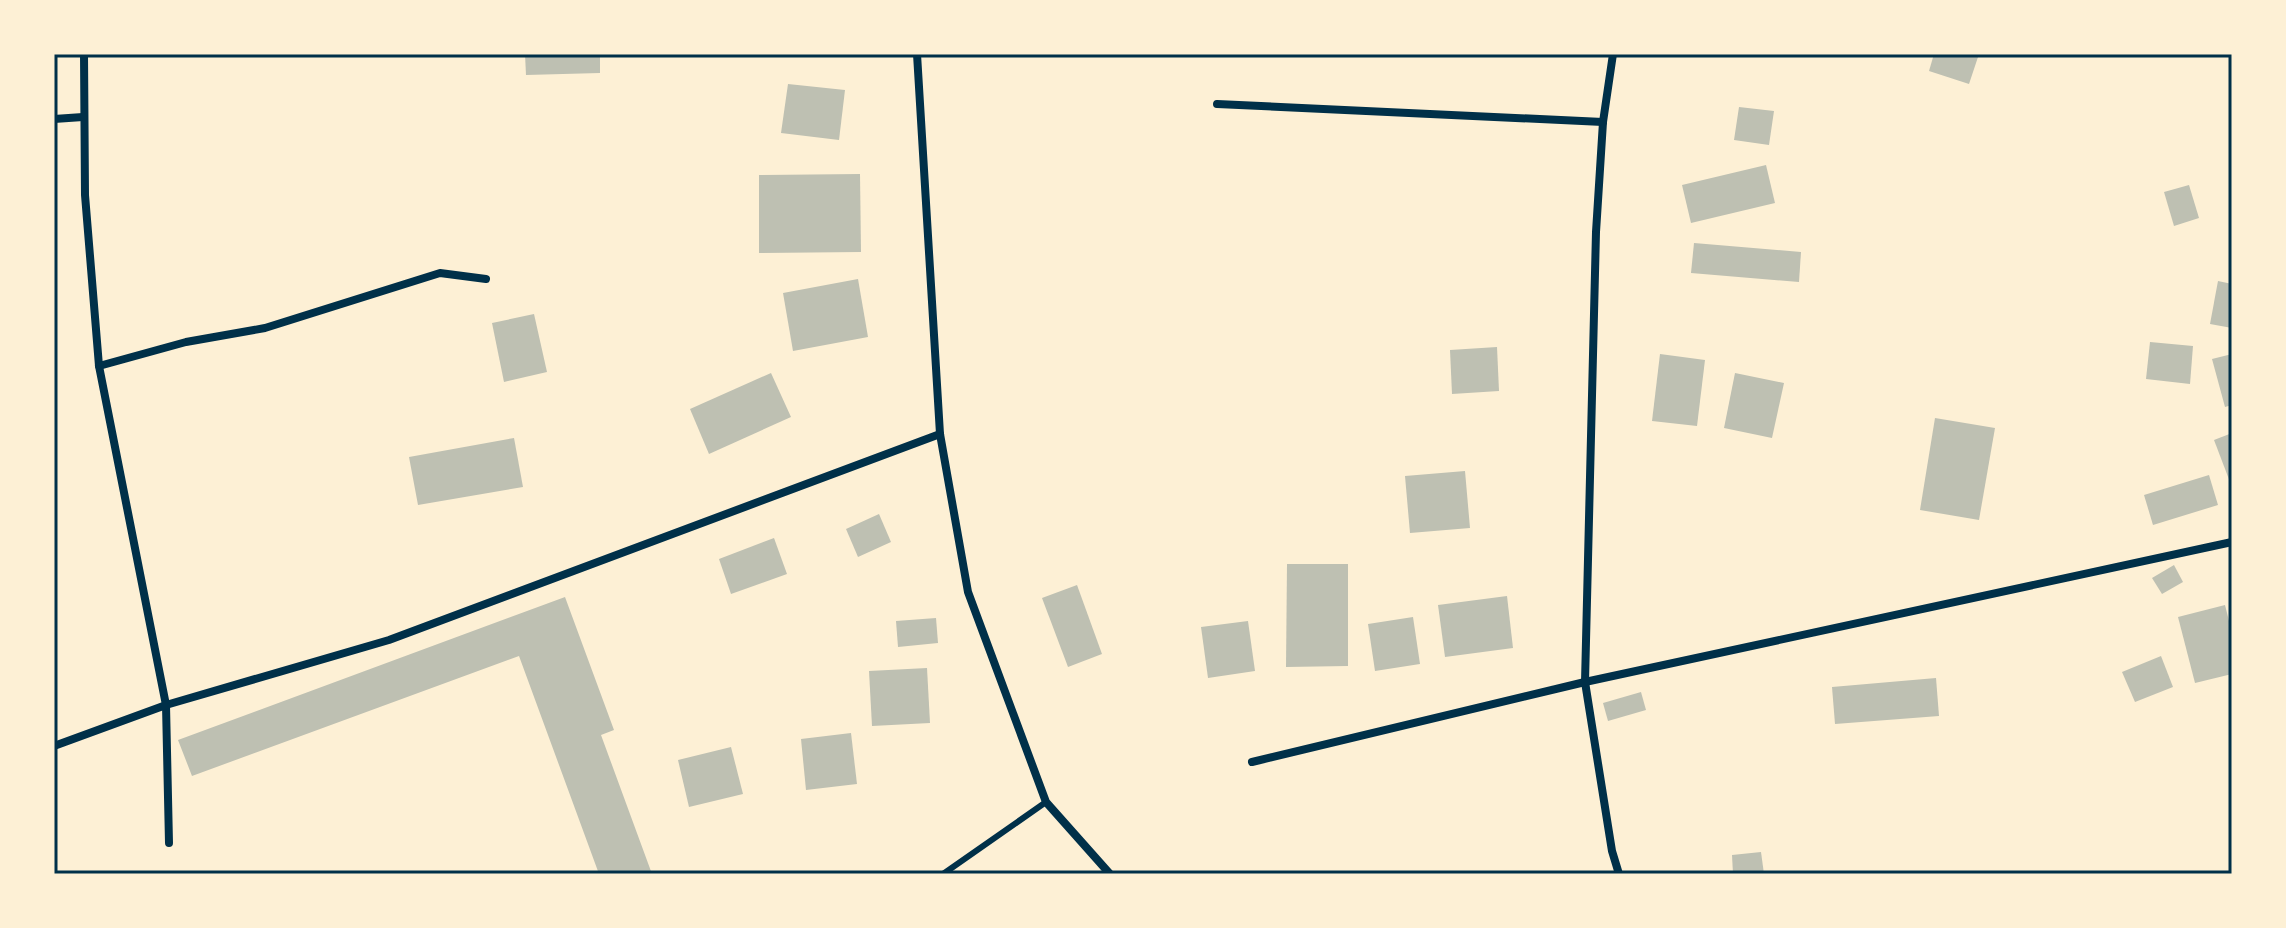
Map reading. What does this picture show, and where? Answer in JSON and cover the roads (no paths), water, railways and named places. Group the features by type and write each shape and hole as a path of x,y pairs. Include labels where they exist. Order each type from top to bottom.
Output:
{"street":[{"path":"84,54 85,195 99,366 166,705 169,843"},
{"path":"917,54 940,434 968,592 1046,802 1110,874"},
{"path":"1613,54 1603,122 1596,232 1585,682 1612,851 1619,874"},
{"path":"1217,104 1603,122"},
{"path":"54,119 83,117"},
{"path":"99,366 186,342 265,328 440,273 486,279"},
{"path":"54,746 166,705 389,640 940,434"},
{"path":"1252,762 1585,682 2232,542"}],"lane":[{"path":"943,874 1046,802"}]}
